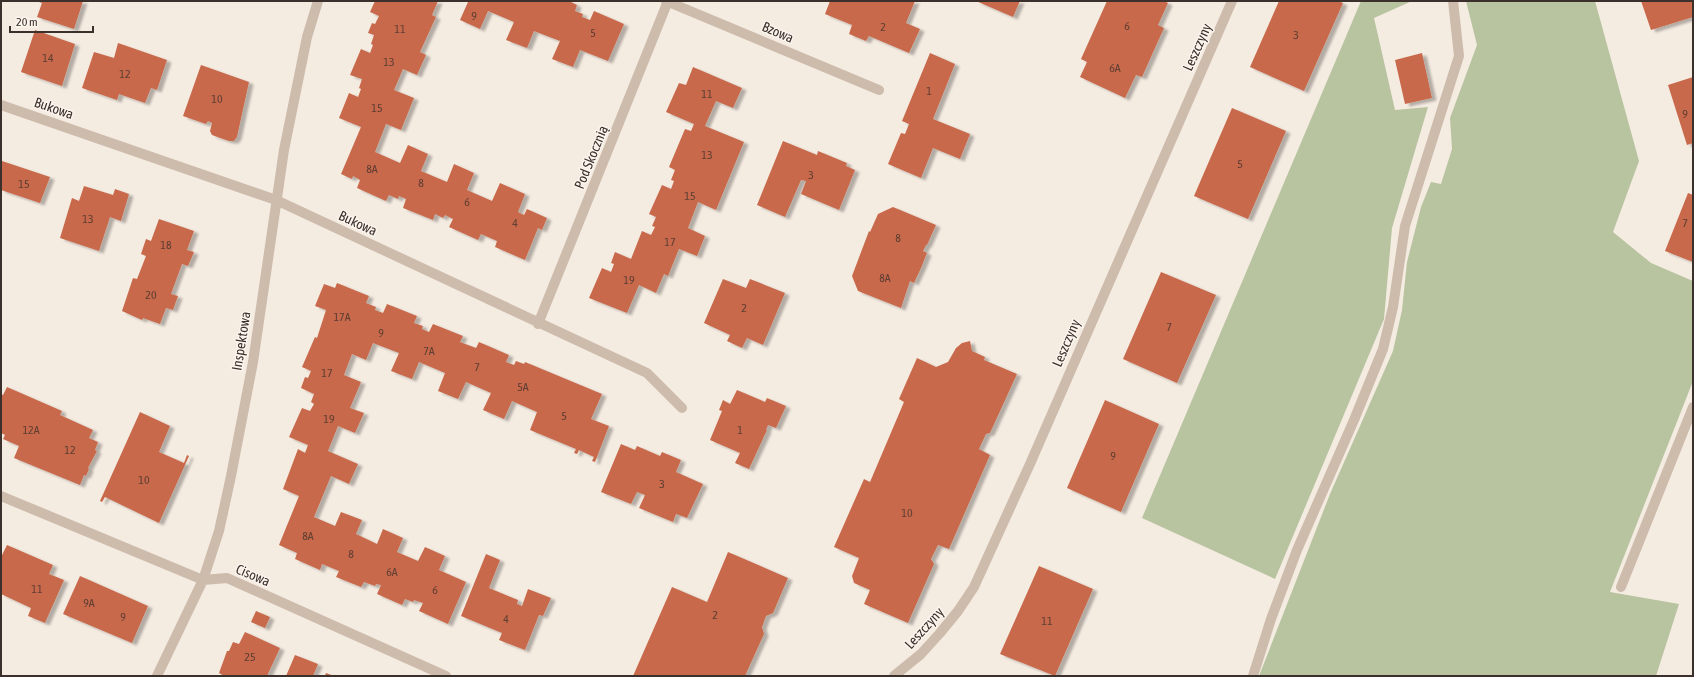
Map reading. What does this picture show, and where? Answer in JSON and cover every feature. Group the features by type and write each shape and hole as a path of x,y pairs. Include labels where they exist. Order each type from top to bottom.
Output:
{"street":[{"name":"Inspektowa","path":"157,676 202,580 219,531 233,469 253,362 276,200 307,37 318,1"},
{"name":"Bzowa","path":"668,1 879,90"},
{"name":"Pod Skocznią","path":"538,324 668,1"},
{"name":"Leszczyny","path":"894,676 926,649 958,611 974,587 1030,464 1147,192 1232,1"},
{"path":"1253,676 1271,619 1297,550 1354,420 1383,349 1394,307 1406,226 1459,56 1453,1"},
{"name":"Bukowa","path":"1,104 276,200 538,324 647,373 682,408"},
{"path":"1622,587 1693,407"},
{"name":"Cisowa","path":"1,496 202,580 227,578 446,676"}],"green space":[{"path":"1361,1 1412,1 1374,18 1395,110 1428,107 1392,228 1384,319 1275,579 1142,518"},
{"path":"1466,1 1595,1 1639,161 1613,232 1651,263 1693,281 1693,381 1610,592 1679,604 1656,676 1259,676 1330,494 1393,351 1402,310 1407,262 1421,207 1431,182 1441,184 1452,149 1450,118 1477,45"}],"building":[{"path":"36,1 83,1 74,29 37,17 42,3"},
{"path":"375,1 438,1 432,15 436,17 420,52 426,55 417,75 403,69 394,90 414,98 401,130 386,124 375,152 400,163 408,145 428,154 421,171 447,182 454,164 474,173 467,190 492,201 500,183 525,194 518,212 524,215 527,209 547,218 542,230 538,228 525,260 495,247 497,241 481,234 478,240 449,227 453,219 445,215 443,218 435,214 433,220 403,208 406,199 399,196 398,199 389,195 386,201 357,188 360,180 353,176 352,179 341,174 361,127 339,118 349,93 358,97 361,89 359,88 362,79 350,75 361,49 370,53 373,45 371,44 374,35 368,33 372,23 375,24 379,16 370,12"},
{"path":"465,1 569,1 577,5 575,11 583,14 582,17 590,20 594,11 624,24 608,61 580,50 573,67 552,59 560,41 534,31 527,48 506,40 514,22 488,11 480,29 460,20 468,2"},
{"path":"830,1 915,1 906,23 920,29 909,53 869,36 866,41 849,34 852,25 825,14"},
{"path":"976,1 1020,1 1013,17"},
{"path":"1107,1 1164,1 1168,3 1158,25 1164,28 1142,77 1136,75 1125,98 1080,77 1087,62 1081,59"},
{"path":"1279,1 1338,1 1343,3 1304,91 1250,67"},
{"path":"1641,1 1693,1 1693,17 1651,30"},
{"path":"35,30 75,44 62,86 21,72"},
{"path":"118,43 167,60 157,90 151,88 145,103 119,94 117,100 82,88 94,52 114,58"},
{"path":"930,53 955,64 933,119 970,134 960,159 933,148 921,178 888,164 901,133 905,134 909,124 902,121"},
{"path":"1422,53 1432,98 1405,104 1395,60"},
{"path":"201,65 249,82 237,137 234,141 229,141 212,135 210,131 212,123 208,121 206,124 183,116"},
{"path":"693,67 742,88 733,108 716,101 705,126 744,142 716,210 698,202 688,228 705,236 697,256 679,249 668,276 664,274 656,293 639,285 627,313 589,298 602,268 611,272 614,264 611,263 615,252 631,259 642,231 651,235 655,227 652,226 656,217 649,214 662,185 671,189 674,181 671,180 675,170 669,167 685,129 691,131 694,124 666,112 679,83 686,85"},
{"path":"1693,77 1693,143 1687,145 1668,85"},
{"path":"1232,108 1286,131 1248,219 1194,196"},
{"path":"783,141 817,155 818,151 847,163 846,166 855,170 839,210 801,194 806,181 801,180 785,217 757,205"},
{"path":"2,161 50,177 40,203 1,190"},
{"path":"84,186 113,195 115,189 129,194 121,221 110,217 99,251 60,238 72,198 79,201"},
{"path":"1688,193 1693,195 1693,262 1665,251"},
{"path":"893,207 936,225 923,251 927,253 921,268 914,283 910,281 901,308 858,291 852,276 869,231 870,232 878,214"},
{"path":"159,219 194,231 187,250 194,252 188,266 182,264 171,294 178,296 173,310 166,308 160,324 143,318 142,320 122,311 133,278 137,279 146,256 141,254 146,239 151,241"},
{"path":"1161,272 1216,295 1177,383 1123,359"},
{"path":"723,279 746,288 750,279 785,293 763,345 747,338 742,348 727,341 730,335 704,323"},
{"path":"337,283 369,296 366,303 376,307 375,310 383,313 387,304 417,316 414,323 423,326 422,329 429,332 433,324 463,336 460,342 476,348 479,342 509,355 506,362 514,365 516,361 524,364 525,362 602,394 591,419 609,426 595,462 592,461 594,457 579,450 577,454 574,453 576,449 530,430 537,412 512,401 504,419 483,410 491,393 466,382 458,399 438,391 445,373 419,362 412,379 391,371 399,353 373,343 366,360 352,354 344,375 361,382 350,408 364,413 355,433 338,426 328,451 358,464 349,484 331,476 314,517 335,526 341,512 362,520 356,534 377,544 383,529 403,538 397,552 418,561 425,547 445,556 439,570 466,582 448,624 419,611 423,603 405,599 402,605 377,594 381,585 376,584 375,586 364,582 361,587 336,577 339,571 322,564 320,570 295,559 297,553 279,545 299,496 283,489 298,449 305,453 308,445 289,437 302,408 310,411 314,404 311,402 314,394 301,388 305,377 308,378 311,371 302,367 315,337 317,338 326,310 315,306 324,284 335,288"},
{"path":"970,341 972,351 985,357 984,360 1017,374 990,433 986,434 979,449 990,455 949,549 938,545 931,559 934,564 908,623 864,604 870,590 854,583 852,576 859,558 834,547 864,479 870,482 904,402 899,399 917,358 936,367 948,362 956,348 962,343"},
{"path":"7,387 62,411 60,415 93,430 89,438 98,442 95,450 97,451 88,468 89,469 86,476 84,475 80,485 14,458 19,446 3,439 5,435 1,433 1,394 3,395"},
{"path":"737,390 765,402 767,398 786,406 776,428 768,425 749,469 735,463 740,453 710,440 722,411 719,410 723,400 730,404"},
{"path":"1105,400 1159,424 1121,512 1067,488"},
{"path":"140,412 170,426 159,452 184,463 187,455 189,456 159,523 105,497 102,502 100,501"},
{"path":"621,444 635,450 637,446 660,456 662,452 681,460 676,472 703,484 687,518 676,514 673,522 639,508 645,495 637,492 631,504 601,492"},
{"path":"7,545 53,565 49,574 64,580 45,623 28,616 31,608 1,594 1,557"},
{"path":"728,552 788,578 773,613 766,616 762,627 764,634 745,676 633,676 672,587 707,602"},
{"path":"486,554 500,560 489,588 518,600 517,604 522,606 528,589 551,598 543,616 539,615 525,650 499,640 502,633 461,616"},
{"path":"1039,566 1093,589 1055,676 1000,654"},
{"path":"80,576 148,606 132,643 63,614"},
{"path":"256,611 270,617 265,628 251,622"},
{"path":"245,632 280,648 267,676 224,676 219,673 227,651 229,651 233,642 239,644"},
{"path":"295,655 318,664 313,676 286,676"},
{"path":"326,673 334,676 325,676"}]}
